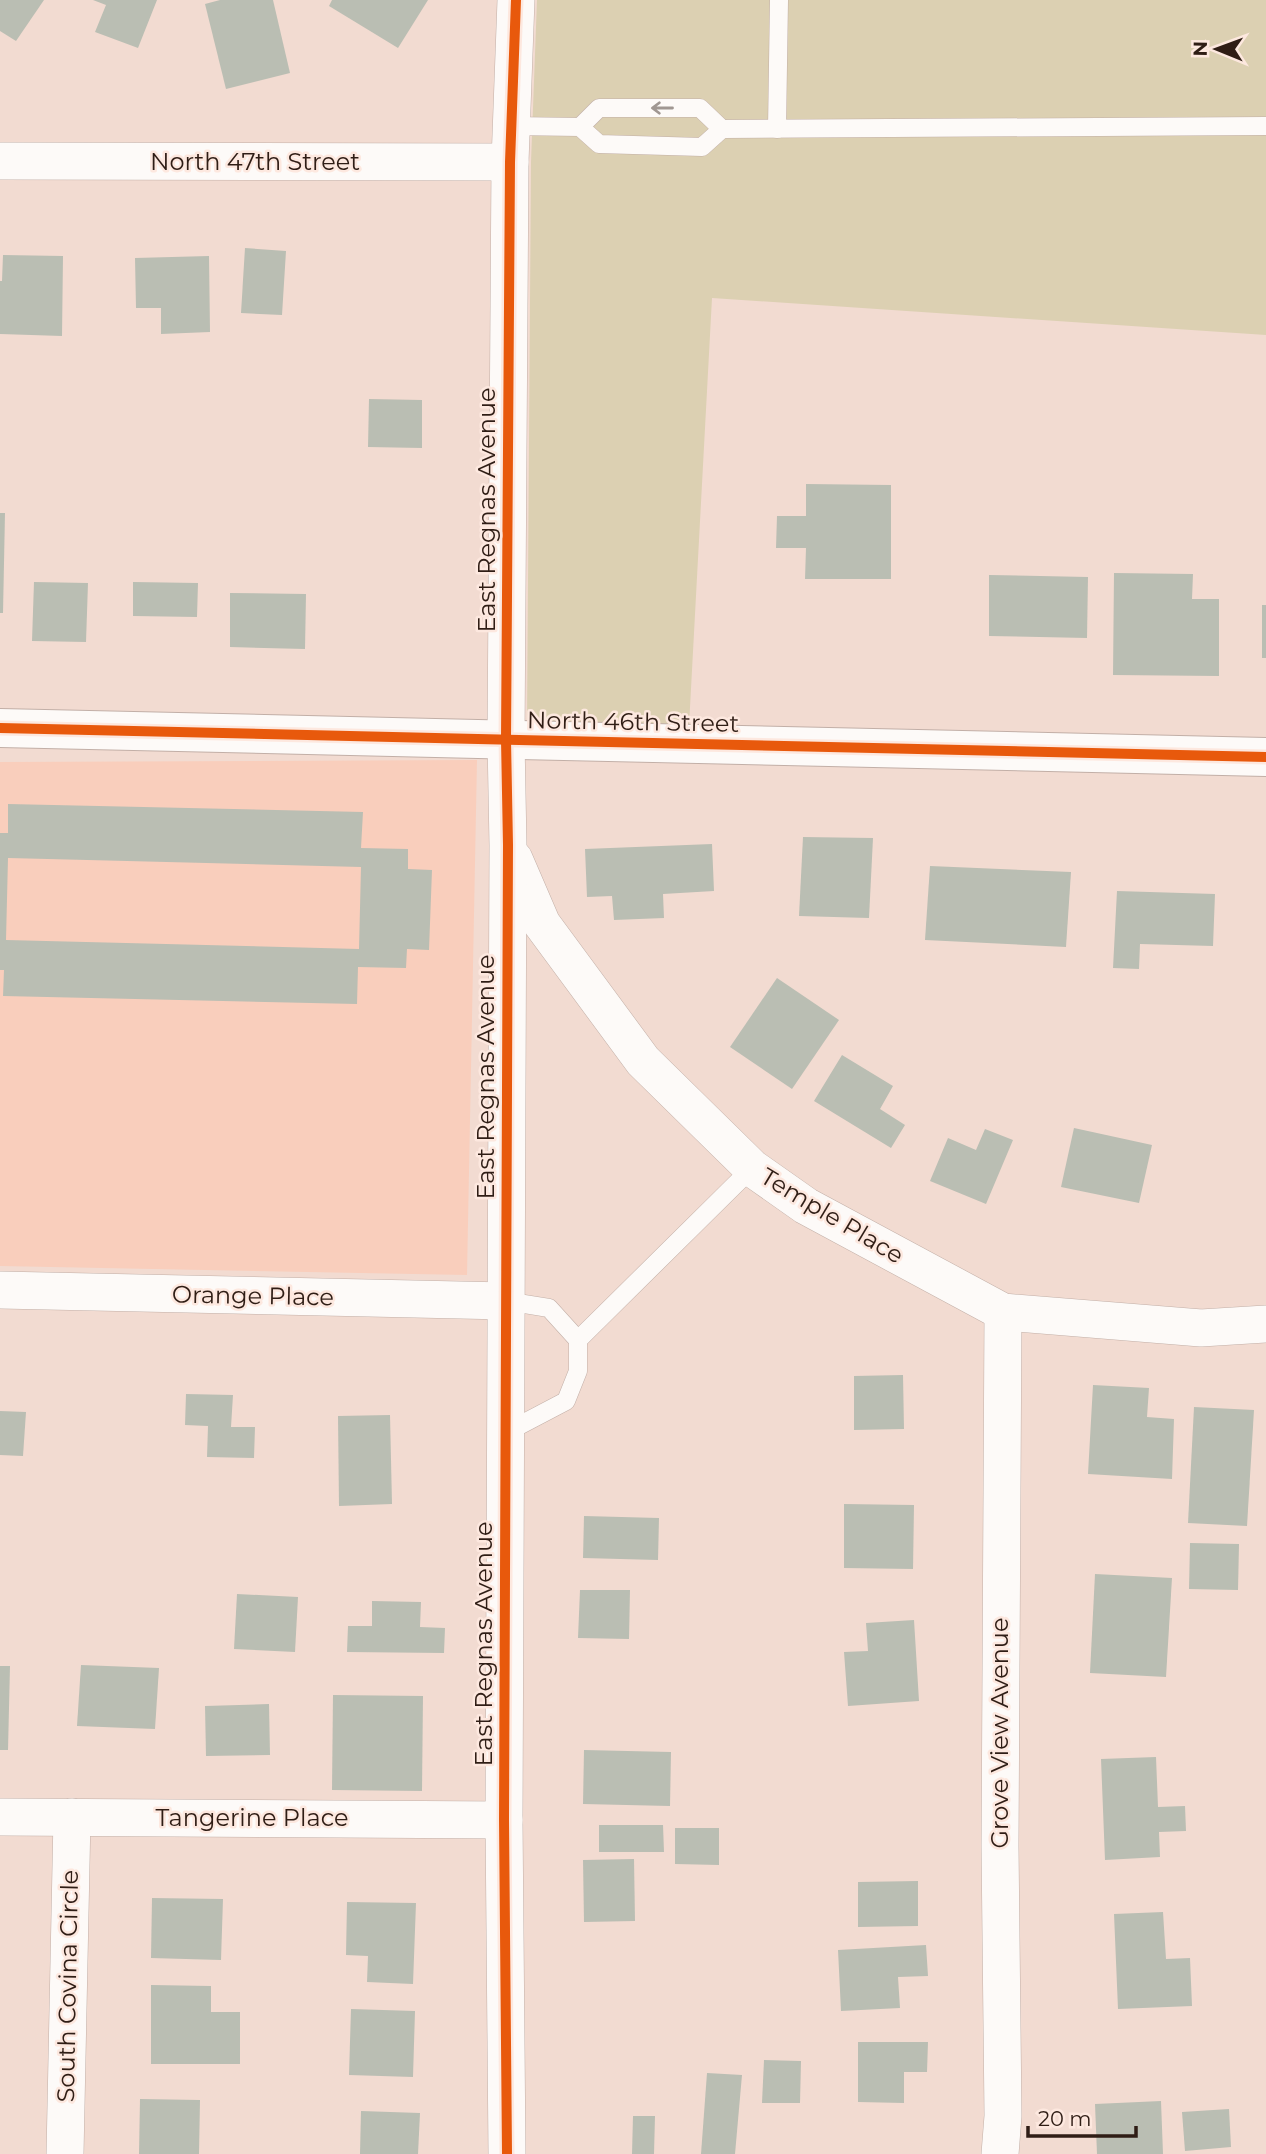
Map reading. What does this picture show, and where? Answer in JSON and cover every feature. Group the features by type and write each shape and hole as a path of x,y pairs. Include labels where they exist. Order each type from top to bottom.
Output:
{"street":[{"name":"East Regnas Avenue","path":"507,2154 504,1820 508,845 506,740 510,162 516,0"},
{"name":"North 47th Street","path":"0,161 510,162"},
{"name":"North 46th Street","path":"0,728 1266,757"},
{"name":"Temple Place","path":"508,845 542,924 643,1061 752,1168 806,1206 1003,1312 1200,1328 1266,1324"},
{"name":"Orange Place","path":"0,1290 506,1301"},
{"name":"Grove View Avenue","path":"1000,2154 1003,2116 1000,1846 1003,1312"},
{"name":"Tangerine Place","path":"0,1817 504,1820"},
{"name":"South Covina Circle","path":"65,2154 72,1817"}],"lane":[{"path":"777,129 779,0"},
{"path":"580,127 599,108 700,108 722,129"},
{"path":"511,126 580,127 598,144 702,147 722,129 1266,125"},
{"path":"578,1340 752,1168"},
{"path":"505,1433 566,1402 578,1371 578,1340 549,1308 506,1301"}],"shaded area":[{"path":"537,0 1266,0 1266,335 712,298 689,726 527,722 531,162"},
{"path":"477,760 467,1275 0,1266 0,762"}],"building":[{"path":"0,0 44,0 16,41 0,31"},
{"path":"93,0 157,0 138,48 95,32 106,5"},
{"path":"220,0 273,0 290,73 226,89 205,4"},
{"path":"332,0 428,0 398,48 329,6"},
{"path":"245,248 286,251 282,315 241,313"},
{"path":"3,255 63,256 62,336 0,334"},
{"path":"209,256 210,332 161,334 161,308 136,308 135,258"},
{"path":"369,399 422,400 422,448 368,447"},
{"path":"806,484 891,485 891,579 805,579 806,548 776,548 777,516 806,516"},
{"path":"0,513 5,513 3,613 0,613"},
{"path":"1114,573 1193,574 1192,599 1219,599 1219,676 1113,675"},
{"path":"989,575 1088,577 1087,638 989,636"},
{"path":"34,582 88,583 86,642 32,641"},
{"path":"133,582 198,583 197,617 133,616"},
{"path":"230,593 306,594 305,649 230,647"},
{"path":"1262,605 1266,605 1266,658 1262,658"},
{"path":"8,804 363,812 361,848 408,849 408,869 432,870 429,950 407,949 406,968 358,967 357,1004 3,996 4,970 0,970 0,833 8,833","holes":["8,858 361,867 359,949 6,940"]},
{"path":"803,837 873,838 869,918 799,916"},
{"path":"712,844 714,891 663,894 664,918 614,920 612,896 587,897 585,849"},
{"path":"930,866 1071,872 1066,947 925,940"},
{"path":"1117,891 1215,894 1213,946 1140,944 1139,969 1113,968"},
{"path":"777,978 839,1020 792,1089 730,1047"},
{"path":"842,1055 893,1086 880,1109 905,1125 891,1148 814,1101"},
{"path":"1074,1128 1152,1145 1139,1203 1061,1187"},
{"path":"985,1129 1013,1140 986,1204 930,1181 948,1138 976,1150"},
{"path":"903,1375 904,1429 854,1430 854,1376"},
{"path":"1093,1385 1149,1388 1147,1417 1174,1419 1172,1479 1088,1474"},
{"path":"186,1394 233,1395 231,1427 255,1427 254,1458 207,1457 208,1426 185,1425"},
{"path":"1194,1407 1254,1410 1247,1526 1188,1523"},
{"path":"0,1411 26,1412 23,1456 0,1455"},
{"path":"390,1415 392,1504 339,1506 338,1416"},
{"path":"844,1504 914,1505 913,1569 844,1568"},
{"path":"584,1516 659,1518 658,1560 583,1558"},
{"path":"1190,1543 1239,1544 1238,1590 1189,1589"},
{"path":"1095,1574 1172,1578 1166,1677 1090,1673"},
{"path":"580,1590 630,1590 629,1639 578,1638"},
{"path":"237,1594 298,1597 295,1652 234,1649"},
{"path":"372,1601 421,1602 420,1627 445,1628 444,1653 347,1652 348,1626 372,1626"},
{"path":"914,1620 919,1701 848,1706 844,1652 868,1651 866,1623"},
{"path":"81,1665 159,1668 155,1729 77,1726"},
{"path":"0,1666 10,1666 8,1750 0,1750"},
{"path":"333,1695 423,1696 422,1791 332,1790"},
{"path":"269,1704 270,1755 206,1756 205,1706"},
{"path":"584,1750 671,1752 670,1806 583,1804"},
{"path":"1156,1757 1158,1807 1185,1806 1186,1831 1159,1832 1160,1857 1105,1860 1101,1759"},
{"path":"599,1825 663,1825 664,1852 599,1852"},
{"path":"675,1828 719,1828 719,1865 675,1864"},
{"path":"634,1859 635,1921 584,1922 583,1860"},
{"path":"918,1881 918,1926 858,1927 858,1882"},
{"path":"152,1898 223,1899 221,1960 151,1958"},
{"path":"347,1902 416,1903 413,1984 367,1982 368,1956 346,1955"},
{"path":"1163,1912 1166,1959 1190,1958 1192,2006 1118,2009 1114,1914"},
{"path":"926,1945 928,1976 898,1977 900,2008 841,2011 838,1950"},
{"path":"151,1985 211,1986 211,2012 240,2012 240,2064 151,2064"},
{"path":"351,2009 415,2011 413,2077 349,2075"},
{"path":"858,2042 928,2042 927,2072 904,2072 904,2103 858,2102"},
{"path":"764,2060 801,2061 800,2103 762,2103"},
{"path":"707,2073 742,2075 735,2154 701,2154"},
{"path":"140,2099 200,2100 199,2154 139,2154"},
{"path":"1161,2101 1163,2154 1097,2154 1095,2104"},
{"path":"1229,2109 1231,2147 1185,2151 1182,2112"},
{"path":"361,2111 420,2113 418,2154 360,2154"},
{"path":"633,2116 655,2116 654,2154 632,2154"}],"cycle path":[{"path":"507,2154 504,1820 508,845 506,740 510,162 516,0"},
{"path":"0,728 1266,757"}]}
